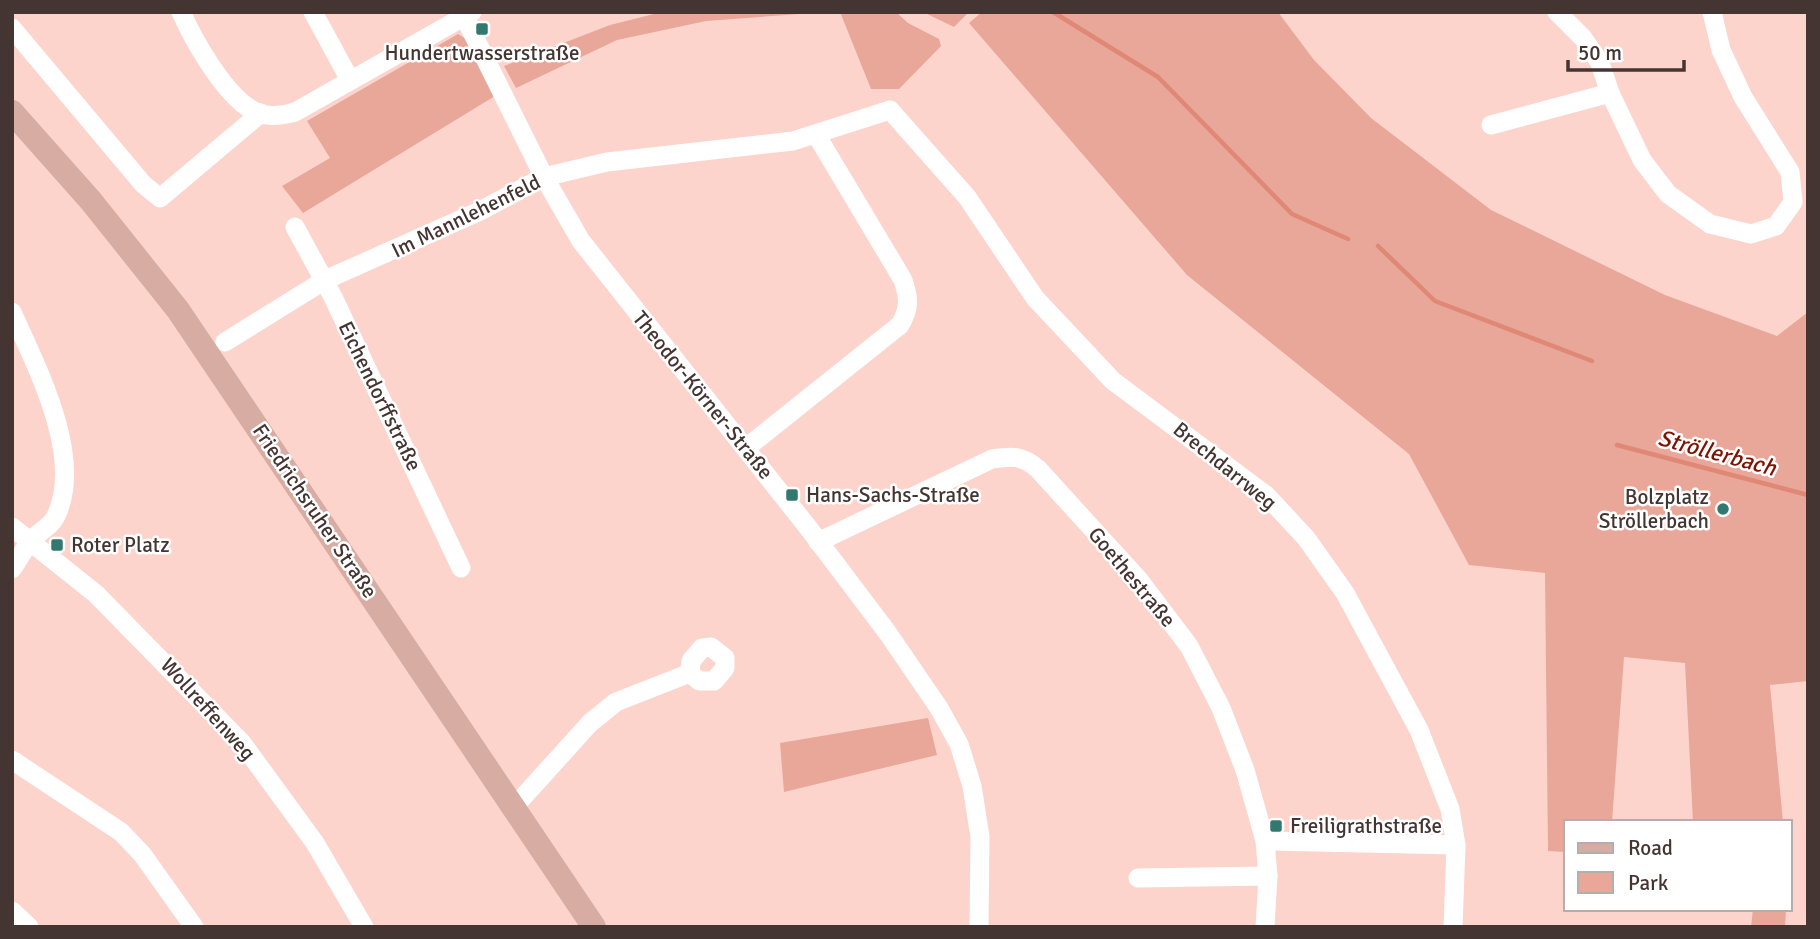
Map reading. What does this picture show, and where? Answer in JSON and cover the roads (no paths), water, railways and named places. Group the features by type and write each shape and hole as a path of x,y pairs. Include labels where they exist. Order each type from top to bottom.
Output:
{"main road":[{"name":"Friedrichsruher Straße","path":"12,112 91,201 178,310 515,806 594,927"}],"street":[{"path":"181,12 213,67 236,96 261,113 281,116 295,112 462,15"},
{"path":"313,12 350,80"},
{"path":"1557,12 1583,38 1601,63 1609,93 1642,160 1668,194 1710,223 1751,234 1776,226 1793,202 1790,172 1743,97 1721,50 1712,12"},
{"name":"Theodor-Körner-Straße","path":"462,15 544,177 580,241 746,448 887,632 939,708 959,744 972,786 980,837 979,927"},
{"path":"12,28 143,184 160,198 261,113"},
{"path":"1492,125 1609,93"},
{"name":"Im Mannlehenfeld","path":"225,342 325,280 480,211 544,177 607,162 793,141 817,136 890,110"},
{"name":"Brechdarrweg","path":"890,110 967,197 1035,298 1113,382 1266,495 1306,538 1345,593 1419,730 1451,809 1456,845 1453,927"},
{"path":"746,448 900,325 908,311 908,296 903,280 817,136"},
{"name":"Eichendorffstraße","path":"295,226 325,280 461,568"},
{"path":"12,312 49,401 66,471 64,495 55,520 31,540 12,569"},
{"name":"Goethestraße","path":"818,542 992,459 1012,456 1026,458 1139,580 1189,646 1221,708 1245,770 1265,841 1268,876 1265,927"},
{"name":"Wollreffenweg","path":"12,527 96,594 242,743 315,843 364,927"},
{"path":"515,806 590,723 616,702 690,673"},
{"path":"12,760 121,832 142,854 194,927"},
{"path":"1265,841 1456,845"},
{"path":"1138,878 1268,876"},
{"path":"12,911 29,927"}],"waterway":[{"path":"1053,12 1158,77 1292,214 1348,239"},
{"name":"Ströllerbach","path":"1378,246 1435,301 1592,361"},
{"name":"Ströllerbach","path":"1617,445 1808,495"}],"place":[{"name":"Hundertwasserstraße","path":"482,29"},
{"name":"Hans-Sachs-Straße","path":"792,495"},
{"name":"Bolzplatz Ströllerbach","path":"1723,509"},
{"name":"Roter Platz","path":"57,545"},
{"name":"Freiligrathstraße","path":"1276,826"}]}
